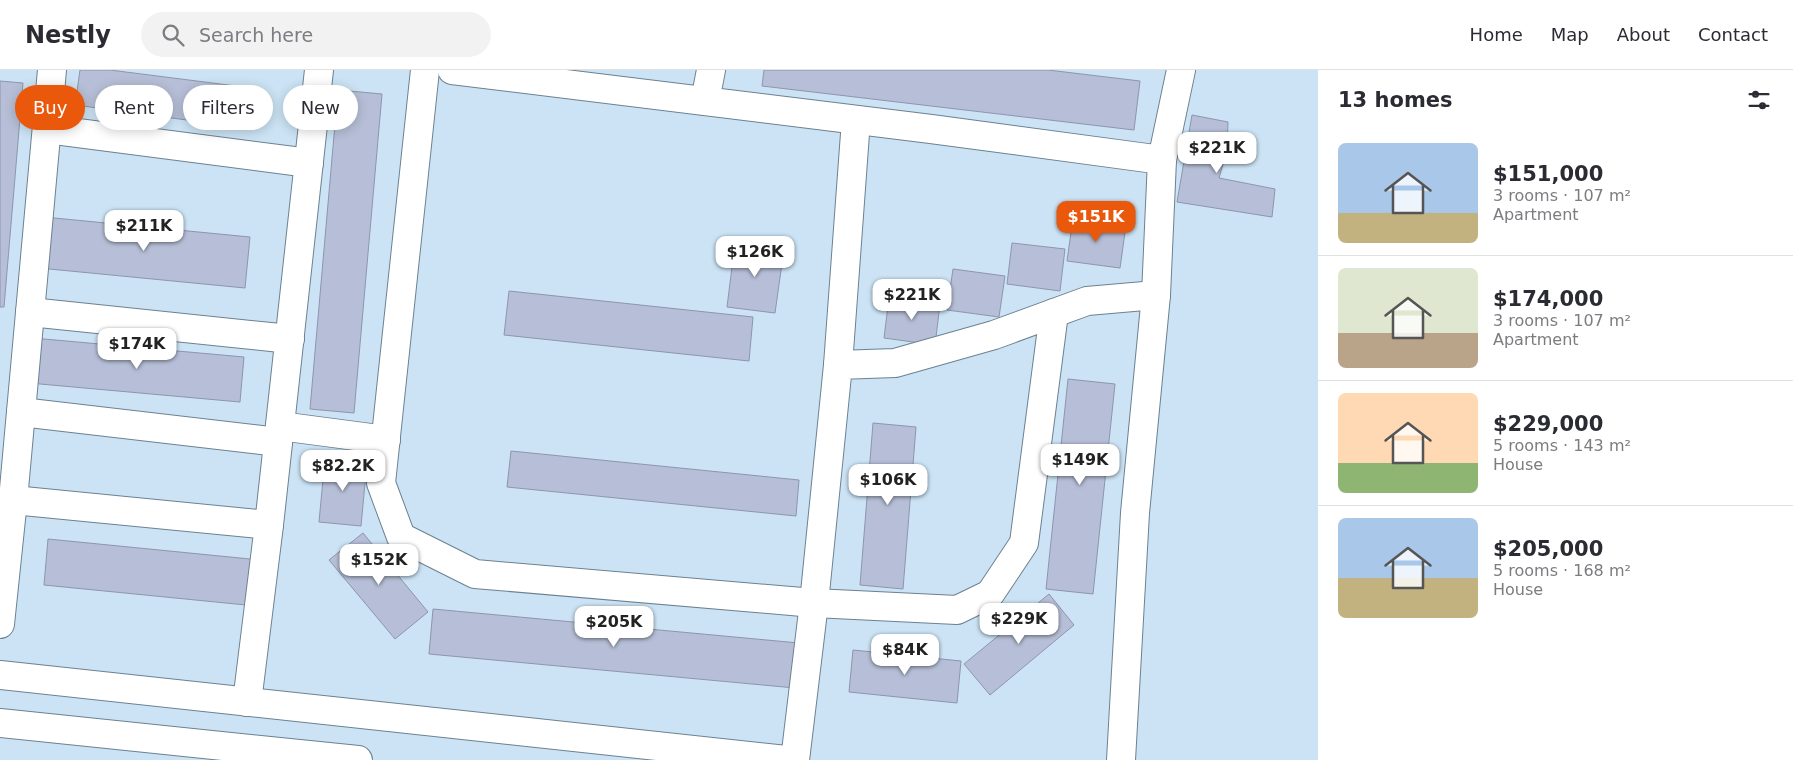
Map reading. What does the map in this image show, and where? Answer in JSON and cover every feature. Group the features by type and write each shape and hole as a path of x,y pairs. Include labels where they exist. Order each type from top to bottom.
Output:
{"street":[{"path":"51,85 52,70"},
{"path":"247,702 269,525 319,70"},
{"path":"425,70 381,483 401,537 475,574 814,603 957,610 990,594 1024,544 1054,313"},
{"path":"452,70 1162,160"},
{"path":"705,101 712,70"},
{"path":"1121,760 1135,513 1156,295 1162,160 1181,70"},
{"path":"794,760 814,603 838,365 856,120"},
{"path":"0,624 47,130"},
{"path":"55,130 309,163"},
{"path":"838,365 896,363 994,335 1087,301 1156,295"},
{"path":"30,312 290,339"},
{"path":"21,412 279,434 386,440"},
{"path":"13,500 269,525"},
{"path":"0,675 786,760"},
{"path":"0,723 358,760"}],"building":[{"path":"80,70 110,70 228,85 183,85 183,119 173,118 173,85 95,85 95,108 85,106 85,85 78,85"},
{"path":"764,70 1048,70 1140,81 1134,130 762,86"},
{"path":"0,81 23,83 23,85 15,85 15,130 19,130 4,307 0,307"},
{"path":"358,92 382,94 354,413 310,409 334,130 358,130"},
{"path":"1192,115 1228,122 1227,150 1219,178 1275,189 1272,217 1177,202"},
{"path":"44,217 250,237 245,288 39,268"},
{"path":"1073,218 1126,225 1120,268 1067,261"},
{"path":"735,243 784,249 775,313 727,307"},
{"path":"1012,243 1065,249 1060,291 1007,284"},
{"path":"953,269 1005,276 999,317 947,310"},
{"path":"509,291 753,317 749,361 504,335"},
{"path":"889,298 940,304 935,345 884,338"},
{"path":"33,338 244,357 240,402 29,383"},
{"path":"1068,379 1115,384 1093,594 1046,589"},
{"path":"873,423 916,427 903,589 860,585"},
{"path":"511,451 799,480 796,516 507,487"},
{"path":"325,458 367,462 361,526 319,522"},
{"path":"363,533 428,612 395,639 329,560"},
{"path":"48,539 260,560 256,606 44,585"},
{"path":"1049,594 1074,625 990,695 964,664"},
{"path":"433,609 799,643 795,688 429,654"},
{"path":"853,650 961,661 957,703 849,692"}]}
